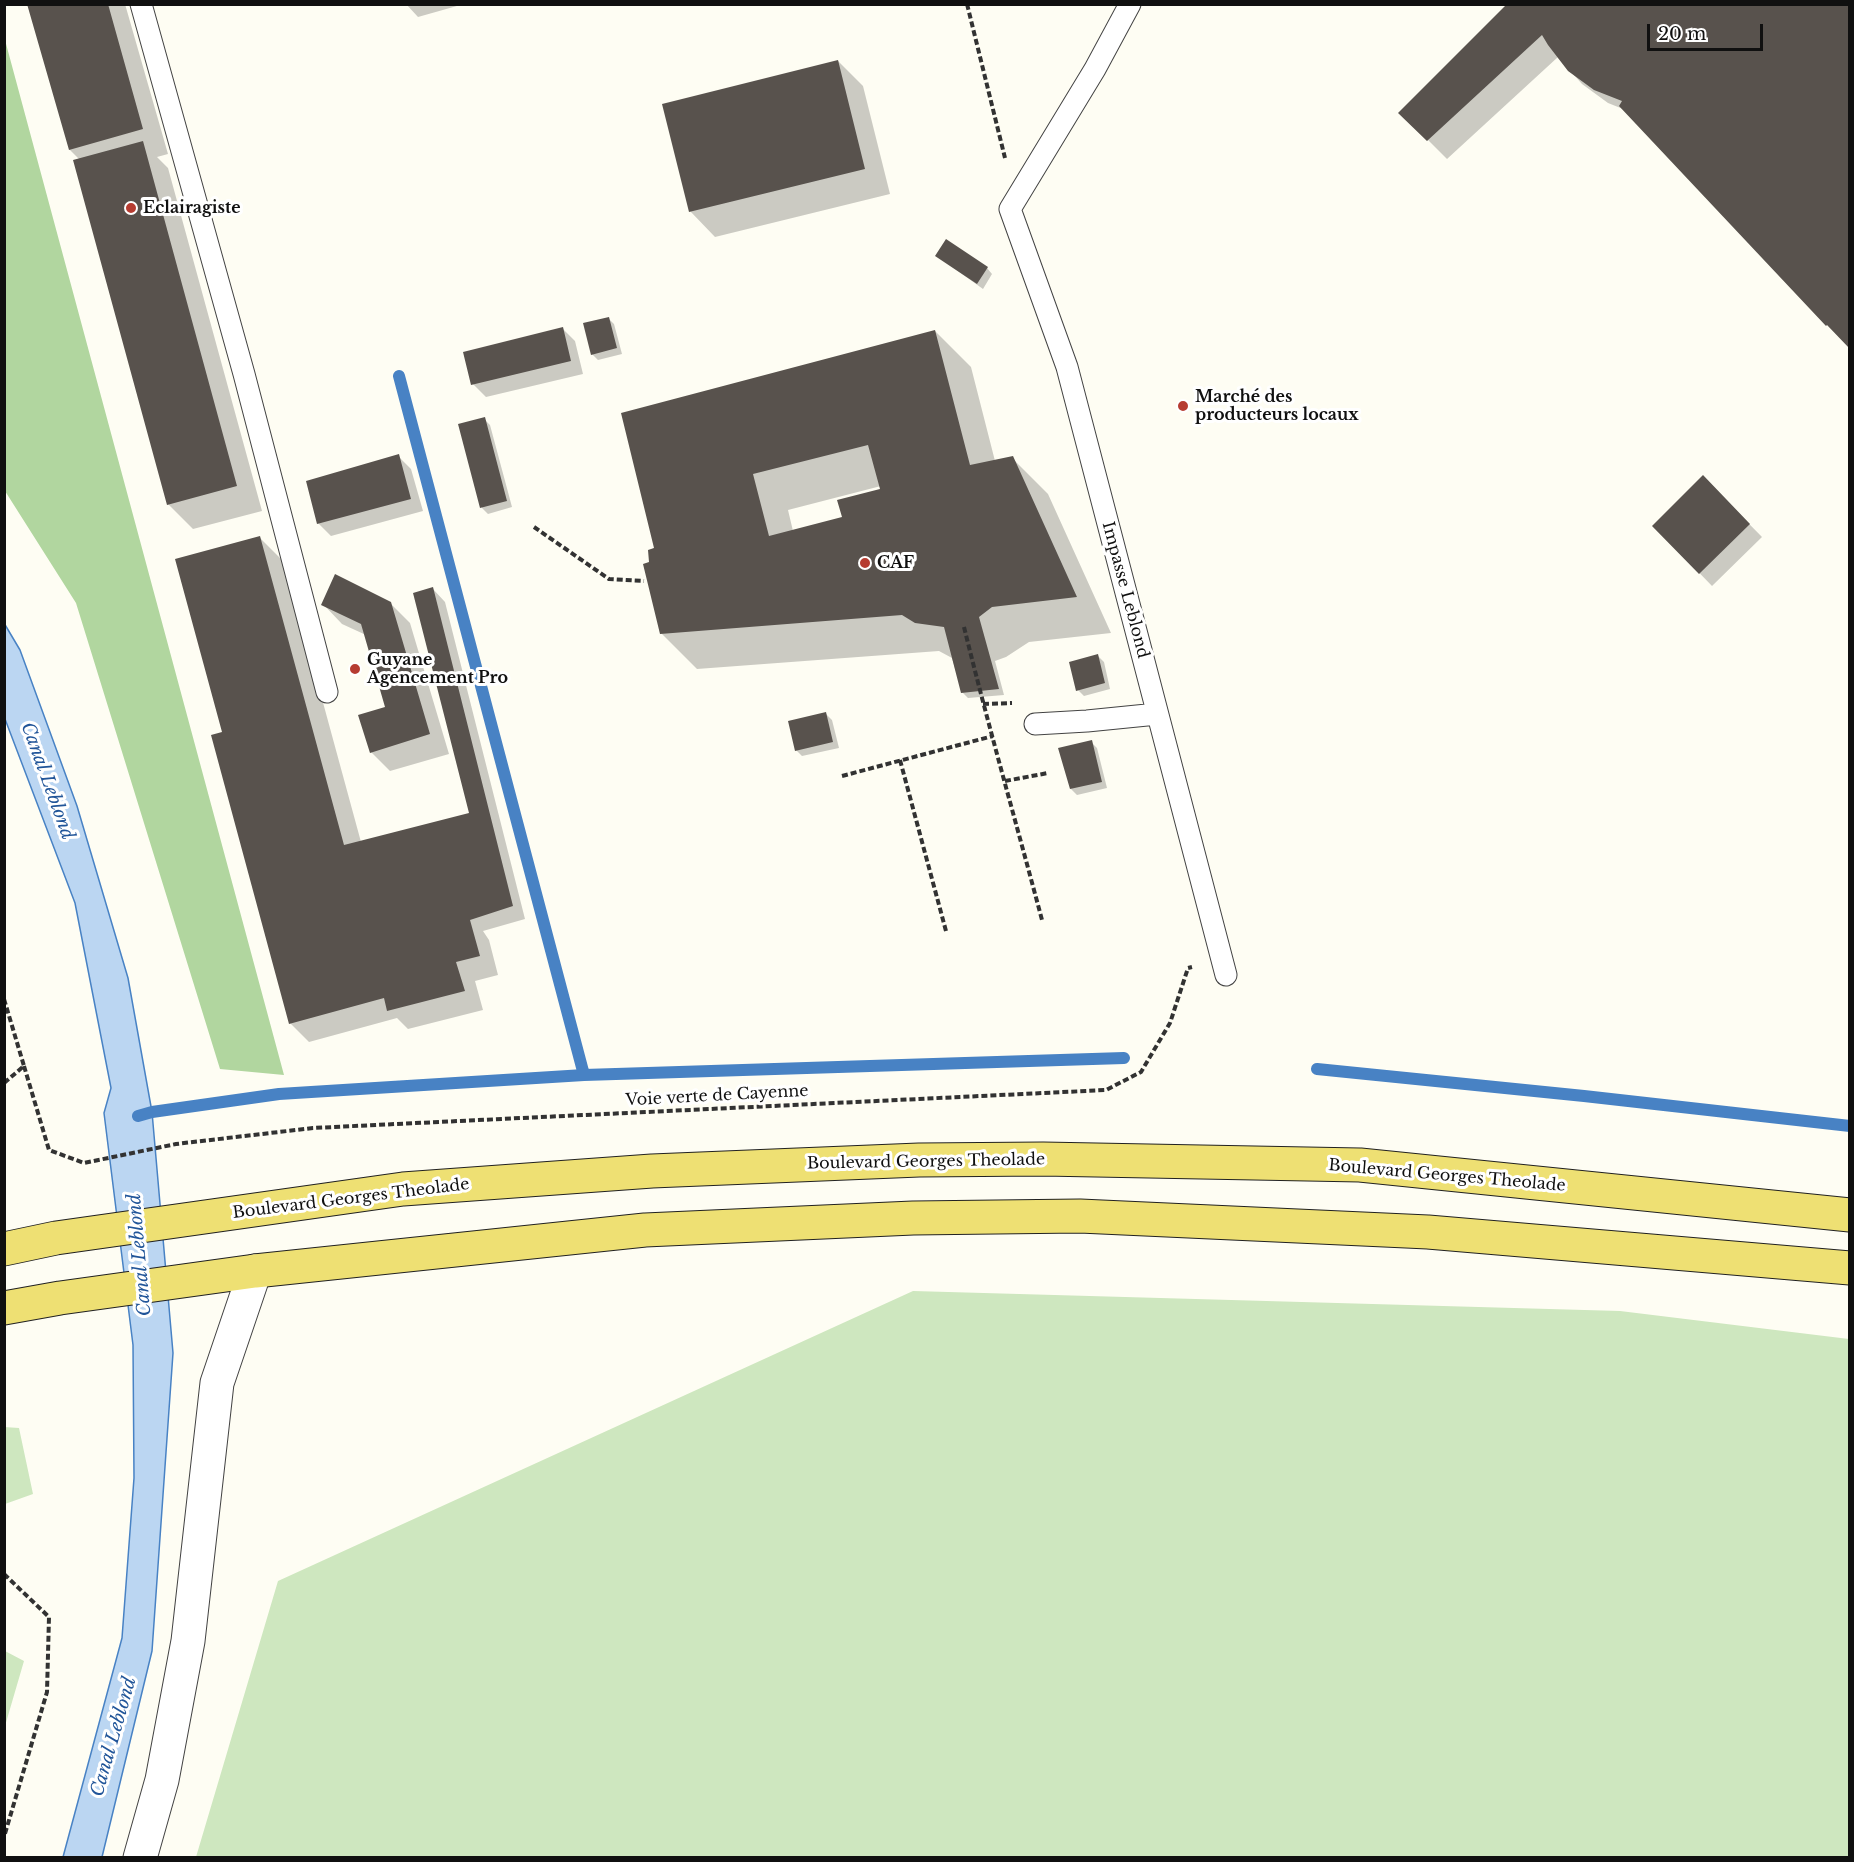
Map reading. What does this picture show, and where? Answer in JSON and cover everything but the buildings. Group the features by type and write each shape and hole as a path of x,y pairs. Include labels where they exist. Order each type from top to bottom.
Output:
{"main road":[{"name":"Boulevard Georges Theolade","path":"4,1249 56,1238 403,1189 652,1171 919,1160 1043,1159 1360,1165 1850,1215"},
{"path":"4,1308 255,1271 645,1230 913,1218 1080,1216 1428,1232 1850,1268"}],"street":[{"path":"140,1857 162,1780 188,1641 217,1383 255,1271"}],"lane":[{"path":"141,4 244,374 327,692"},
{"name":"Impasse Leblond","path":"1130,4 1095,69 1010,209 1067,367 1226,975"},
{"path":"1035,724 1157,714"}],"path":[{"path":"967,4 1005,160"},
{"path":"534,527 609,579 644,581"},
{"path":"964,627 1042,920"},
{"path":"842,776 993,736"},
{"path":"900,760 946,931"},
{"path":"1005,781 1048,773"},
{"name":"Voie verte de Cayenne","path":"24,1066 49,1150 84,1163 176,1144 313,1128 1106,1090 1141,1072 1170,1023 1188,968"},
{"path":"4,999 24,1066 4,1083"},
{"path":"4,1574 49,1617 47,1692 4,1837"}],"green space":[{"path":"4,40 284,1075 220,1069 76,603 5,491"},
{"path":"913,1291 1620,1311 1849,1339 1849,1857 196,1857 278,1581"},
{"path":"4,1427 19,1428 33,1494 5,1504"},
{"path":"5,1651 24,1661 5,1726"}],"water":[{"name":"Canal Leblond","path":"4,623 20,650 77,806 128,978 152,1112 173,1353 152,1651 102,1857 63,1857 122,1638 134,1478 133,1345 104,1113 111,1088 75,903 5,719"}],"waterway":[{"path":"399,376 584,1075"},
{"path":"138,1116 279,1094 584,1075 1124,1058"},
{"path":"1317,1069 1850,1126"}],"place":[{"name":"Eclairagiste","path":"131,208"},
{"name":"Marché des producteurs locaux","path":"1183,406"},
{"name":"CAF","path":"865,563"},
{"name":"Guyane Agencement Pro","path":"355,669"}]}
